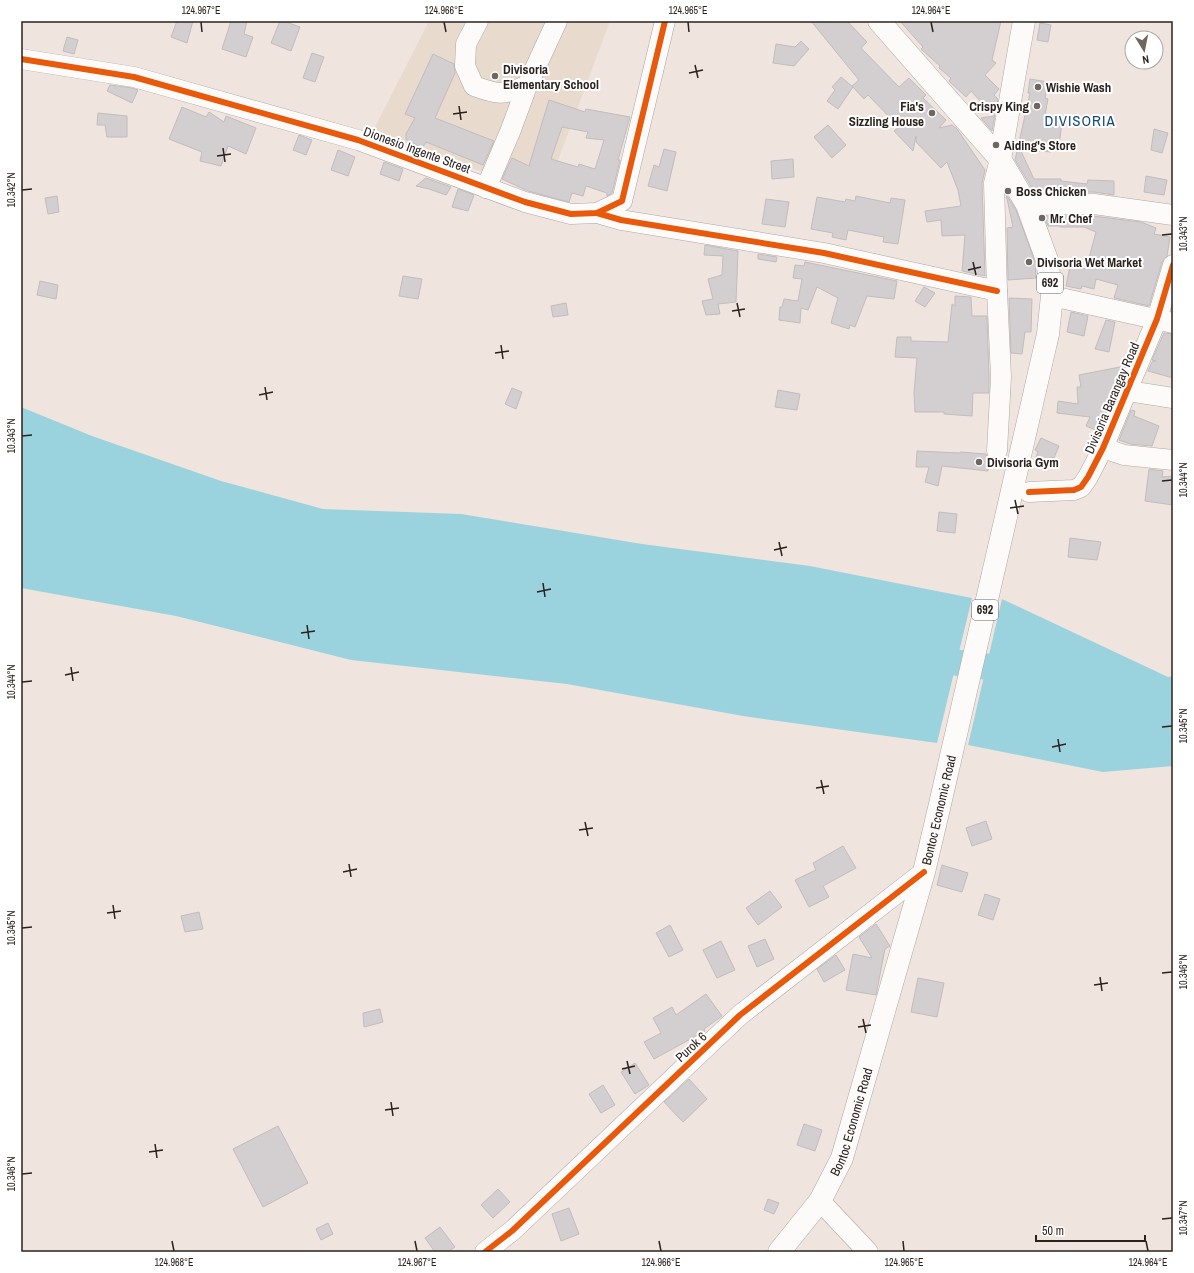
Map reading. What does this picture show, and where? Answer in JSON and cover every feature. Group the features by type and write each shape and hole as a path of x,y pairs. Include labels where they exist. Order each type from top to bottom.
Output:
{"main road":[{"name":"692","path":"879,21 1000,159 1027,205 1047,260 1052,296"},
{"path":"1000,159 1024,21"},
{"name":"Bontoc Economic Road","path":"779,1252 820,1201 842,1158 924,872 1030,417 1048,334 1052,296"}],"street":[{"path":"478,21 466,44 465,66 474,86 494,94 511,92 527,86"},
{"path":"486,188 510,132 527,86 557,21"},
{"name":"Dionesio Ingente Street","path":"21,59 134,77 358,140 525,202 571,214 597,213 622,201 665,21"},
{"path":"997,451 1001,377 996,291 994,184 1000,159"},
{"path":"1027,205 1094,204 1173,215"},
{"path":"597,213 622,220 824,254 996,291"},
{"name":"Divisoria Barangay Road","path":"1029,492 1074,490 1081,487 1103,448 1128,391 1165,321 1173,265"},
{"path":"1052,296 1165,321"},
{"path":"1128,391 1173,398"},
{"path":"1103,448 1124,455 1173,460"},
{"name":"Purok 6","path":"485,1252 512,1231 740,1015 924,872"},
{"path":"820,1201 868,1252"}],"shaded area":[{"name":"Divisoria Elementary School","path":"429,21 610,21 545,195 373,131"}],"water":[{"path":"21,407 92,436 221,481 323,509 461,514 642,544 810,566 972,598 937,743 743,716 567,684 351,660 176,616 21,588"},
{"path":"1002,599 1168,677 1173,676 1173,766 1103,772 968,745"}],"building":[{"path":"177,21 193,21 187,43 171,37"},
{"path":"231,21 247,21 244,34 253,37 246,57 222,49"},
{"path":"280,21 300,27 291,51 271,43"},
{"path":"811,21 847,21 867,42 861,48 899,87 909,78 926,95 923,98 946,120 939,128 952,125 957,129 985,170 982,183 985,276 962,271 965,235 942,236 941,220 927,222 925,211 961,206 958,190 947,162 941,168 916,142 916,136 913,151 894,131 899,127 868,95 864,99 852,86 859,80"},
{"path":"900,21 1001,21 992,60 996,63 985,75 999,89 994,95 998,99 992,131 981,118 994,116 971,91 966,97 949,81 951,78 921,49 923,47"},
{"path":"1040,23 1051,25 1048,42 1037,40"},
{"path":"67,37 78,40 74,54 63,51"},
{"path":"801,41 809,49 794,66 773,63 776,44 795,47"},
{"path":"312,53 324,57 315,82 303,78"},
{"path":"433,54 454,64 455,73 435,118 494,141 483,165 426,142 422,148 406,139 406,134 415,118 405,114"},
{"path":"841,77 853,87 838,109 827,101 835,90 832,87"},
{"path":"1030,79 1048,82 1045,98 1048,99 1044,120 1062,122 1059,146 1052,145 1051,152 1020,149 1034,179 1061,179 1061,181 1087,184 1088,180 1114,181 1114,195 1094,192 1035,193 1015,160 1030,93 1028,93"},
{"path":"110,85 138,90 132,103 107,91"},
{"path":"549,100 585,112 586,109 630,117 618,160 620,160 612,193 607,196 607,193 586,186 583,196 572,193 569,202 528,191 502,179 512,158 529,166","holes":["562,127 588,132 586,138 604,140 595,169 579,164 578,167 551,159"]},
{"path":"182,107 206,117 209,112 224,122 226,116 256,128 246,154 228,146 221,166 200,161 202,152 169,139"},
{"path":"98,113 127,116 127,137 107,137 105,125 97,125"},
{"path":"828,125 846,145 832,158 814,137"},
{"path":"1154,129 1168,133 1162,153 1151,150"},
{"path":"299,135 312,140 306,155 293,150"},
{"path":"664,149 676,152 667,191 648,186 654,165 659,167"},
{"path":"338,150 355,157 348,176 331,170"},
{"path":"793,159 794,177 772,179 771,161"},
{"path":"384,162 403,169 399,181 380,174"},
{"path":"1146,176 1167,180 1164,195 1144,192"},
{"path":"426,178 451,187 446,195 416,186"},
{"path":"458,189 474,195 468,211 452,207"},
{"path":"1006,194 1016,210 1035,262 1036,278 1008,280 1007,228 1013,227"},
{"path":"57,196 59,212 48,214 45,198"},
{"path":"856,196 890,203 891,198 905,200 898,244 883,242 884,237 848,230 846,240 832,237 833,233 811,229 817,197 845,202 846,199 855,201"},
{"path":"766,199 789,202 785,227 762,224"},
{"path":"1044,216 1093,216 1141,222 1156,228 1154,234 1170,237 1167,256 1162,262 1149,306 1114,298 1118,285 1096,279 1094,289 1082,286 1081,289 1066,286 1070,266 1086,269 1096,232 1084,227 1048,226"},
{"path":"705,245 738,251 736,302 718,304 720,314 706,315 702,301 713,299 708,279 722,275 723,256 704,255"},
{"path":"758,254 777,257 776,262 758,259"},
{"path":"805,262 897,281 894,299 867,296 855,327 850,325 849,329 831,323 838,298 817,287 808,310 801,308 800,323 779,320 780,307 782,307 784,299 798,301 802,279 793,278 795,265 804,266"},
{"path":"403,276 422,279 418,299 399,296"},
{"path":"40,281 58,285 56,299 37,295"},
{"path":"924,287 935,293 925,307 915,301"},
{"path":"955,296 971,297 972,316 987,316 989,393 973,393 972,416 944,414 944,412 915,412 914,393 917,358 895,357 897,337 911,337 911,341 948,342 952,304 955,306"},
{"path":"1009,298 1032,299 1031,332 1025,332 1022,354 1011,353"},
{"path":"566,303 568,315 553,317 551,306"},
{"path":"1071,312 1088,316 1084,336 1067,332"},
{"path":"1106,320 1115,322 1109,352 1095,349"},
{"path":"1164,333 1173,334 1173,378 1148,371 1152,362 1156,361 1152,360"},
{"path":"1125,366 1098,431 1086,426 1090,417 1057,413 1058,401 1078,404 1077,387 1081,387 1079,375"},
{"path":"512,388 522,392 516,409 505,404"},
{"path":"778,390 800,394 797,410 775,407"},
{"path":"1131,410 1135,411 1134,416 1159,426 1152,446 1130,444 1119,440"},
{"path":"1041,438 1059,446 1054,458 1051,457 1047,465 1035,459 1038,452 1035,450"},
{"path":"917,451 986,454 989,459 988,471 942,466 938,486 925,482 929,467 916,467"},
{"path":"1149,469 1163,471 1162,477 1173,476 1173,505 1145,501"},
{"path":"939,512 957,514 955,533 937,531"},
{"path":"1070,538 1101,542 1097,560 1068,557"},
{"path":"986,821 992,839 972,846 966,828"},
{"path":"843,846 856,868 823,886 829,897 809,907 795,880 816,870 813,863"},
{"path":"942,865 968,873 962,892 937,885"},
{"path":"770,891 782,907 758,925 746,908"},
{"path":"985,894 1000,899 993,920 978,915"},
{"path":"199,912 203,929 185,932 181,916"},
{"path":"876,924 890,946 885,949 876,995 846,990 853,954 872,958 859,937"},
{"path":"670,925 683,950 669,957 656,933"},
{"path":"765,939 774,959 757,967 748,946"},
{"path":"721,941 735,970 717,978 703,950"},
{"path":"836,955 845,970 824,982 817,969"},
{"path":"918,978 944,983 937,1017 911,1012"},
{"path":"706,994 722,1016 704,1029 705,1031 654,1059 644,1042 661,1033 653,1018 672,1007 676,1015"},
{"path":"380,1009 383,1022 364,1027 363,1013"},
{"path":"635,1063 649,1085 635,1094 621,1072"},
{"path":"689,1079 707,1099 683,1122 664,1102"},
{"path":"603,1085 615,1105 601,1113 589,1094"},
{"path":"804,1124 822,1130 815,1151 797,1145"},
{"path":"278,1126 308,1183 263,1207 233,1149"},
{"path":"498,1189 510,1202 493,1218 481,1205"},
{"path":"768,1199 779,1203 774,1214 764,1210"},
{"path":"569,1208 579,1234 561,1241 552,1214"},
{"path":"328,1223 333,1234 321,1240 316,1229"},
{"path":"440,1227 455,1247 447,1252 435,1252 425,1238"}],"waterway":[{"path":"922,658 1004,669 1022,673"}],"cycle path":[{"path":"21,59 134,77 358,140 525,202 571,214 597,213 622,201 665,21"},
{"path":"597,213 621,220 824,253 997,291"},
{"path":"1029,492 1074,490 1081,487 1088,477 1103,448 1157,319 1173,265"},
{"path":"485,1252 512,1231 740,1015 924,872"}],"place":[{"name":"Divisoria Elementary School","path":"495,76"},
{"name":"Wishie Wash","path":"1038,87"},
{"name":"Crispy King","path":"1037,106"},
{"name":"Fia's Sizzling House","path":"932,113"},
{"name":"Aiding's Store","path":"996,145"},
{"name":"Boss Chicken","path":"1008,191"},
{"name":"Mr. Chef","path":"1042,218"},
{"name":"Divisoria Wet Market","path":"1029,262"},
{"name":"Divisoria Gym","path":"979,462"}],"district":[{"name":"DIVISORIA","path":"1080,120"}]}
